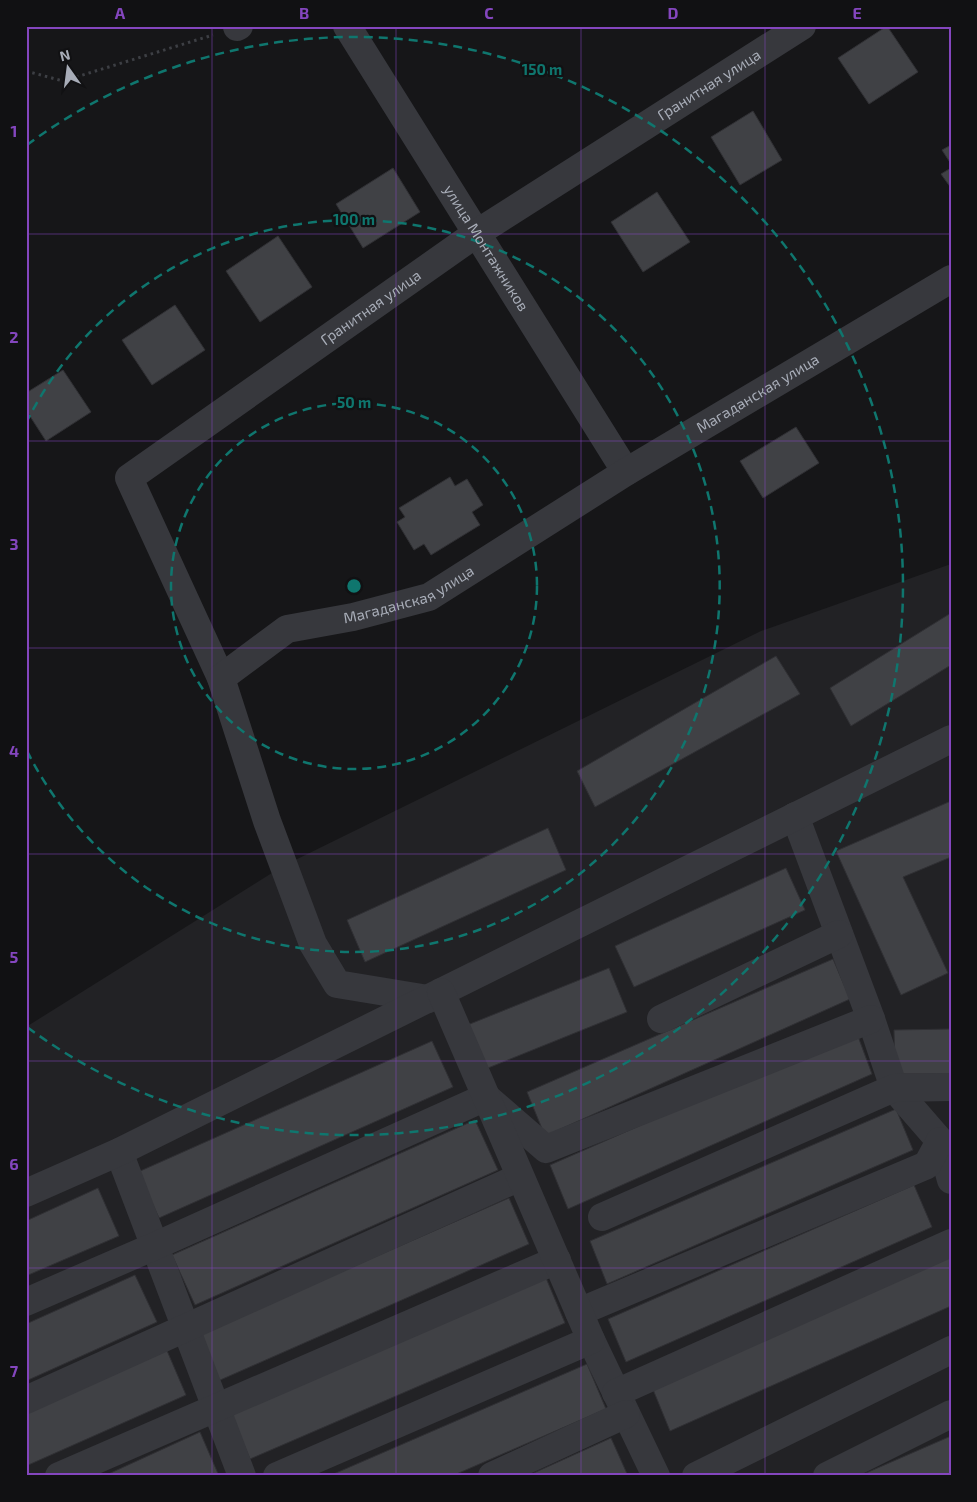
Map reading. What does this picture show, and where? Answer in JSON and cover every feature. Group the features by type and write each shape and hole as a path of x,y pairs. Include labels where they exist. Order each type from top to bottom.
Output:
{"street":[{"name":"улица Монтажников","path":"347,26 626,472"},
{"name":"Гранитная улица","path":"221,678 129,478 477,233 802,26"},
{"name":"Магаданская улица","path":"221,678 287,629 353,617 429,597 626,472 951,279"},
{"path":"221,678 267,821 313,944 337,984 435,995"},
{"path":"26,1193 120,1152 951,738"},
{"path":"795,816 871,1019 894,1088 940,1141 951,1180"},
{"path":"661,1019 839,934"},
{"path":"435,995 486,1097 591,1340 656,1476"},
{"path":"486,1097 546,1149 871,1019"},
{"path":"602,1217 894,1088 951,1087"},
{"path":"26,1302 486,1097"},
{"path":"579,1312 928,1165 940,1141"},
{"path":"120,1152 242,1476"},
{"path":"26,1400 520,1177"},
{"path":"492,1476 621,1403 951,1243"},
{"path":"59,1476 217,1409 556,1260"},
{"path":"277,1476 591,1340"},
{"path":"696,1476 951,1350"},
{"path":"827,1476 951,1414"}],"path":[{"path":"26,71 63,81 238,27"}],"shaded area":[{"path":"951,564 951,1476 26,1476 26,1027 283,866 761,631"}],"building":[{"path":"887,26 918,72 869,104 838,58"},
{"path":"753,111 782,160 740,185 711,137"},
{"path":"951,145 951,164 942,150"},
{"path":"393,168 420,212 363,248 336,204"},
{"path":"951,168 951,188 941,174"},
{"path":"657,192 690,242 643,272 611,222"},
{"path":"278,236 312,287 260,322 226,271"},
{"path":"175,305 205,350 152,385 122,340"},
{"path":"63,370 91,412 46,441 26,410 26,393"},
{"path":"796,427 819,463 763,498 740,461"},
{"path":"450,477 455,486 467,479 483,505 472,512 480,525 431,555 424,544 414,550 397,522 405,517 399,508"},
{"path":"951,613 951,665 851,726 830,688"},
{"path":"776,656 800,694 595,807 577,771"},
{"path":"951,801 951,857 903,877 948,973 901,995 836,851"},
{"path":"548,828 566,870 365,962 347,920"},
{"path":"786,868 805,910 634,987 615,946"},
{"path":"833,959 850,999 545,1136 527,1092"},
{"path":"609,968 627,1012 483,1070 465,1026"},
{"path":"951,1029 951,1074 895,1074 894,1030"},
{"path":"856,1031 872,1074 568,1209 550,1165"},
{"path":"432,1041 453,1087 159,1218 138,1172"},
{"path":"896,1109 913,1150 607,1284 590,1241"},
{"path":"475,1120 498,1170 195,1305 172,1255"},
{"path":"914,1185 932,1227 626,1362 608,1319"},
{"path":"98,1188 119,1236 26,1276 26,1221"},
{"path":"509,1198 529,1244 218,1381 197,1335"},
{"path":"951,1257 951,1306 670,1431 652,1387"},
{"path":"135,1275 157,1322 26,1381 26,1324"},
{"path":"546,1278 565,1323 250,1459 231,1414"},
{"path":"165,1346 186,1395 26,1466 26,1412"},
{"path":"587,1364 606,1409 452,1476 329,1476"},
{"path":"200,1432 219,1476 104,1476"},
{"path":"951,1436 951,1476 859,1476"},
{"path":"611,1438 628,1476 527,1476"}]}
